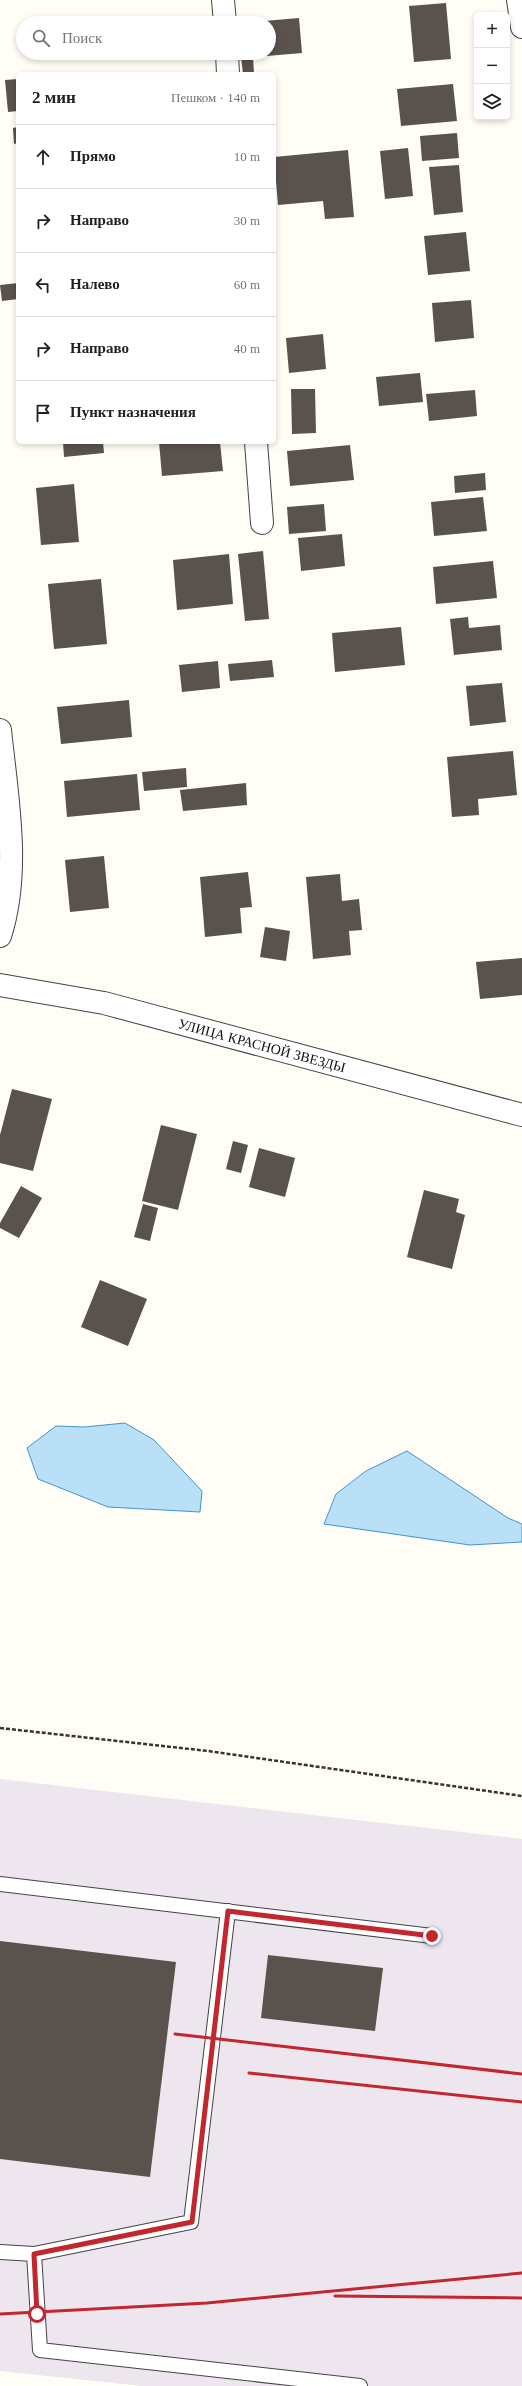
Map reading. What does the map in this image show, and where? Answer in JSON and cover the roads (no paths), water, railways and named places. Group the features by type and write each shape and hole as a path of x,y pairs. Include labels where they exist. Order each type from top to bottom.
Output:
{"street":[{"path":"223,0 224,16"},
{"path":"518,0 522,27"},
{"path":"227,60 228,72"},
{"path":"256,444 262,523"},
{"path":"0,730 11,842 8,912 0,936"},
{"name":"УЛИЦА КРАСНОЙ ЗВЕЗДЫ","path":"0,985 104,1003 522,1114"}],"lane":[{"path":"0,1884 432,1936"},
{"path":"0,2252 34,2254 192,2222 228,1911"},
{"path":"34,2254 40,2350 360,2386"}],"water":[{"path":"125,1423 154,1440 202,1491 200,1512 108,1507 38,1479 27,1448 56,1426 84,1427"},
{"path":"407,1451 508,1518 522,1524 522,1542 470,1545 324,1524 336,1494 366,1471"}],"railway":[{"path":"175,2034 522,2074"},
{"path":"249,2073 522,2102"},
{"path":"0,2314 207,2303 522,2273"},
{"path":"335,2296 522,2298"}]}
